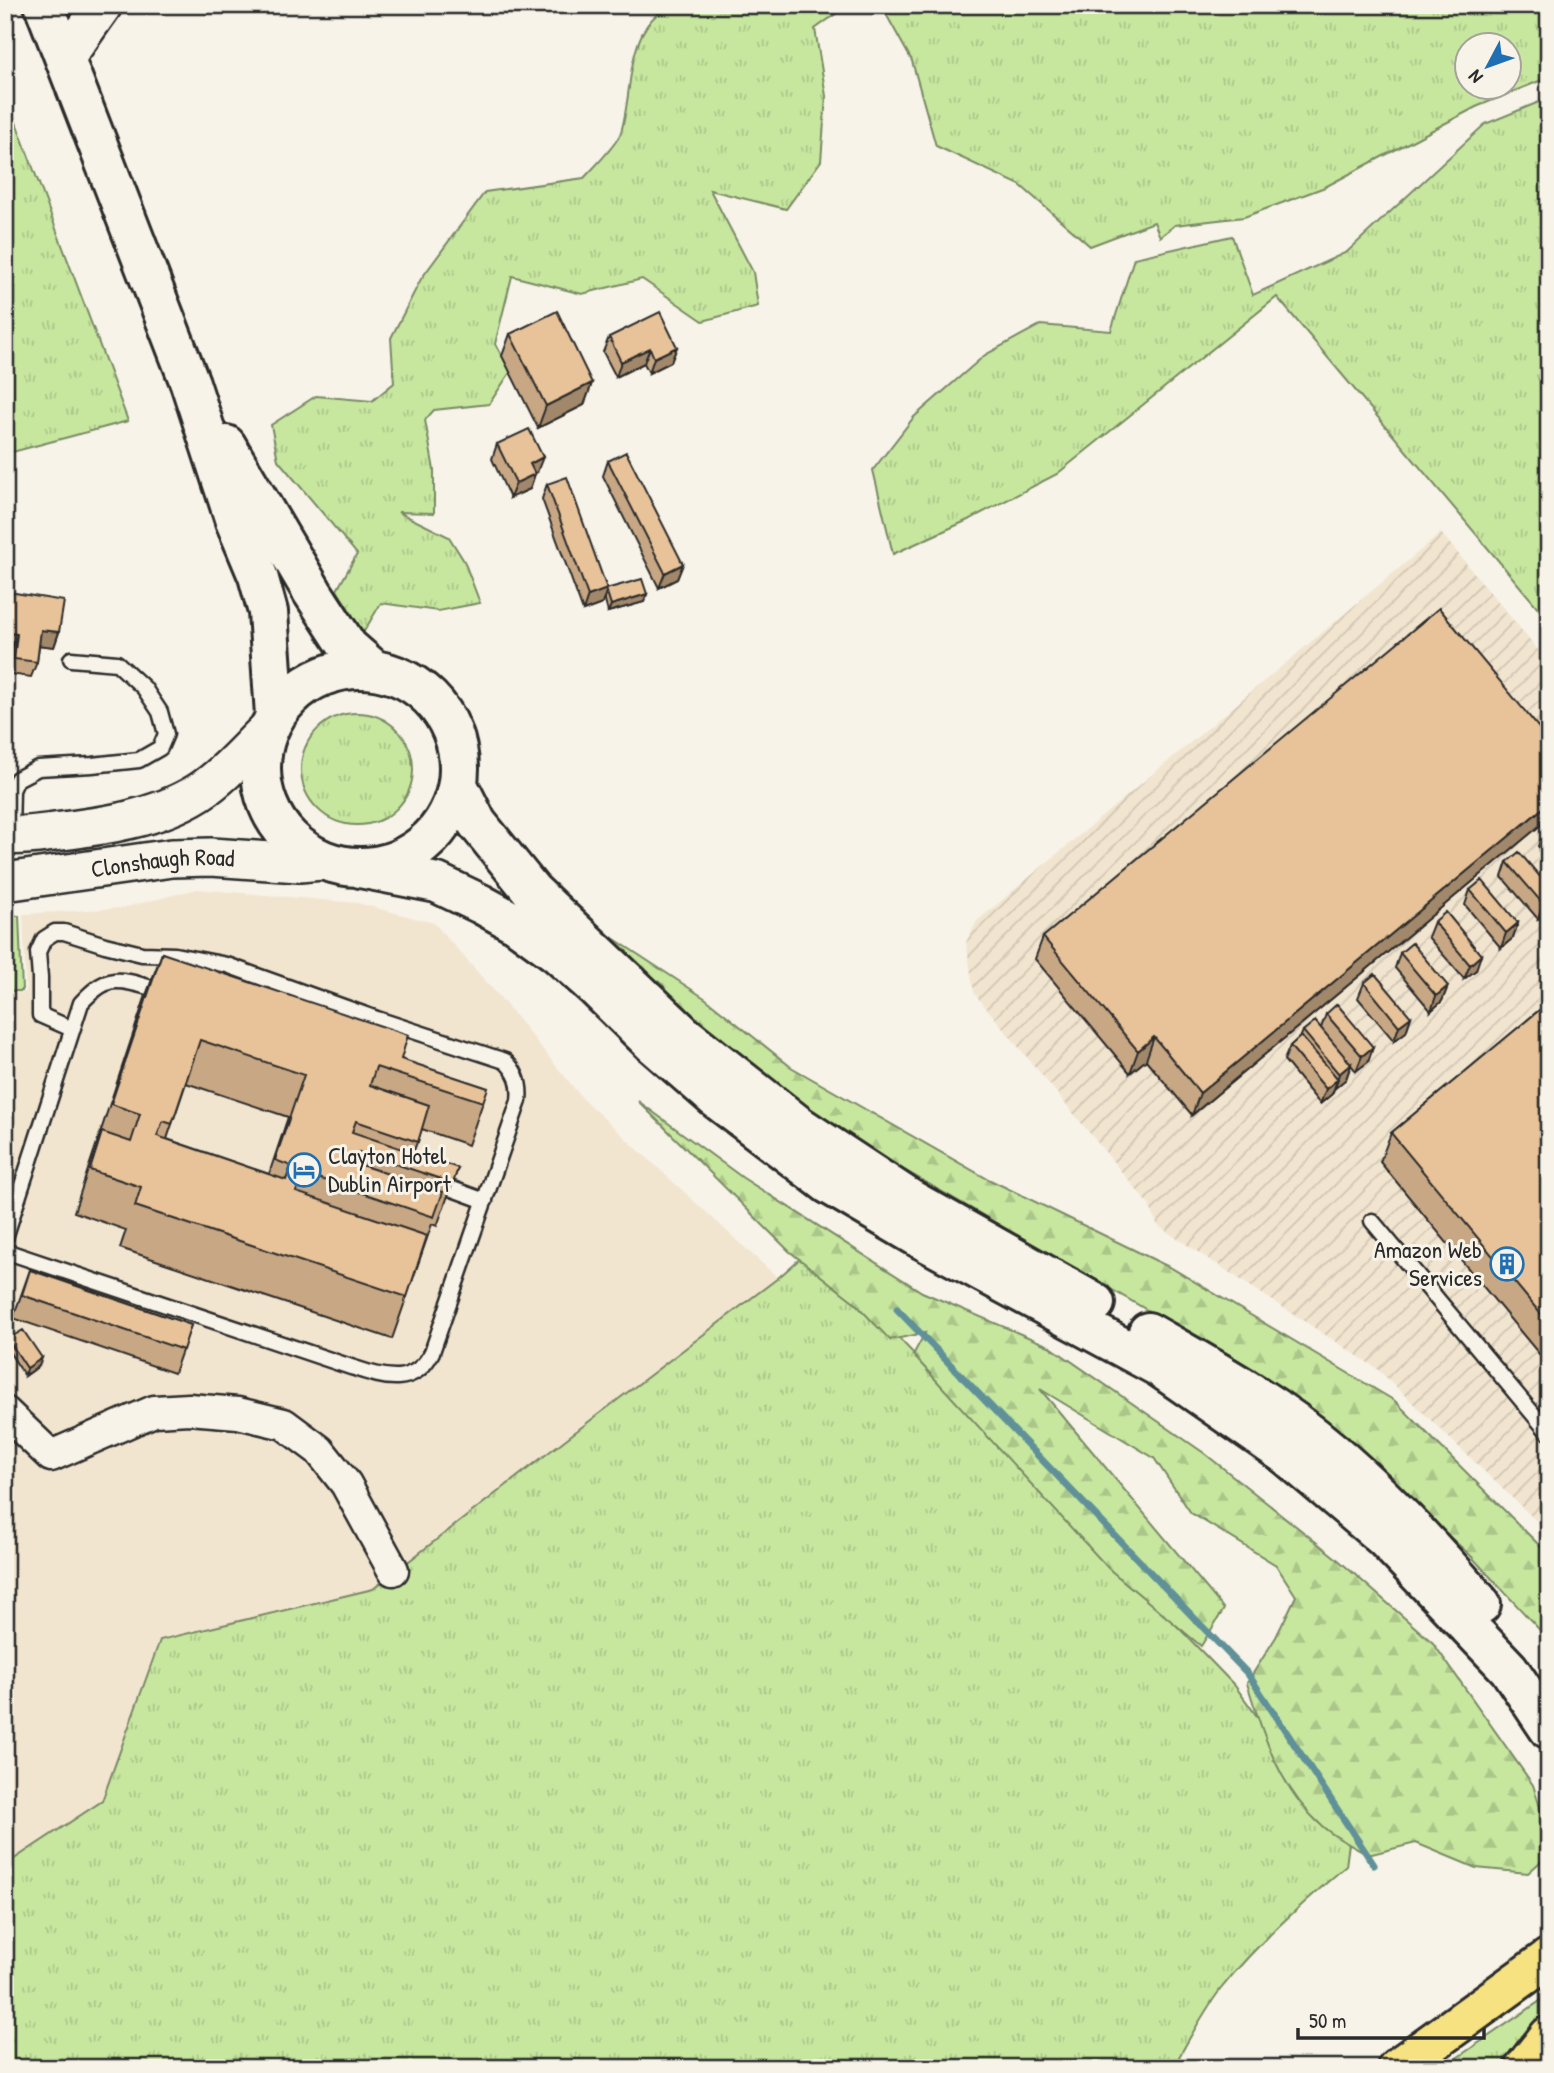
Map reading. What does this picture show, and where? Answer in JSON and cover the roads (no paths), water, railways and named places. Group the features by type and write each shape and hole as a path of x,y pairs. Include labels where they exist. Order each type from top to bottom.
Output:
{"highway":[{"path":"1397,2068 1542,1963"},
{"path":"1524,2068 1549,2036"}],"main road":[{"path":"44,5 190,383 234,521 258,576 268,612 271,722 261,755 261,782 268,807 281,829 300,848 323,860 341,866 437,883 517,924 576,971 715,1098 828,1184 923,1240 1159,1367 1287,1456 1384,1538 1509,1669 1549,1729"},
{"path":"190,383 313,593 348,647 372,668"},
{"path":"271,722 293,693 316,677 344,669 372,668 406,680 422,690 436,704 447,721 455,739 459,762 458,785 443,822 431,838 398,860 360,868"},
{"path":"458,785 477,823 532,891 684,1035 798,1125 909,1199 1198,1360 1280,1412 1332,1451 1419,1535 1549,1684"}],"street":[{"path":"67,65 69,53 103,5"},
{"name":"Clonshaugh Road","path":"8,835 91,828 151,815 198,792 220,775 271,722"},
{"name":"Clonshaugh Road","path":"5,882 172,858 211,857 299,863 323,860"},
{"path":"5,1412 51,1456 154,1411 188,1409 238,1413 284,1424 319,1450 345,1484 393,1570"}],"lane":[{"path":"8,835 12,790 17,779 38,768 139,760 160,748 166,734 160,712 144,688 117,663 71,659"},
{"path":"5,1251 391,1379 415,1372 426,1364 519,1101 520,1087 514,1069 505,1060 377,1019 227,965 175,955 142,954 64,932 55,932 44,939 38,952 40,1015 72,1029"},
{"path":"5,1238 81,1003 107,982 121,979 148,987"},
{"path":"426,1179 485,1201"},
{"path":"1372,1221 1549,1433"}],"waterway":[{"path":"897,1309 1248,1674 1374,1865"}],"place":[{"name":"Clayton Hotel Dublin Airport","path":"304,1170"},
{"name":"Amazon Web Services","path":"1507,1264"}]}
